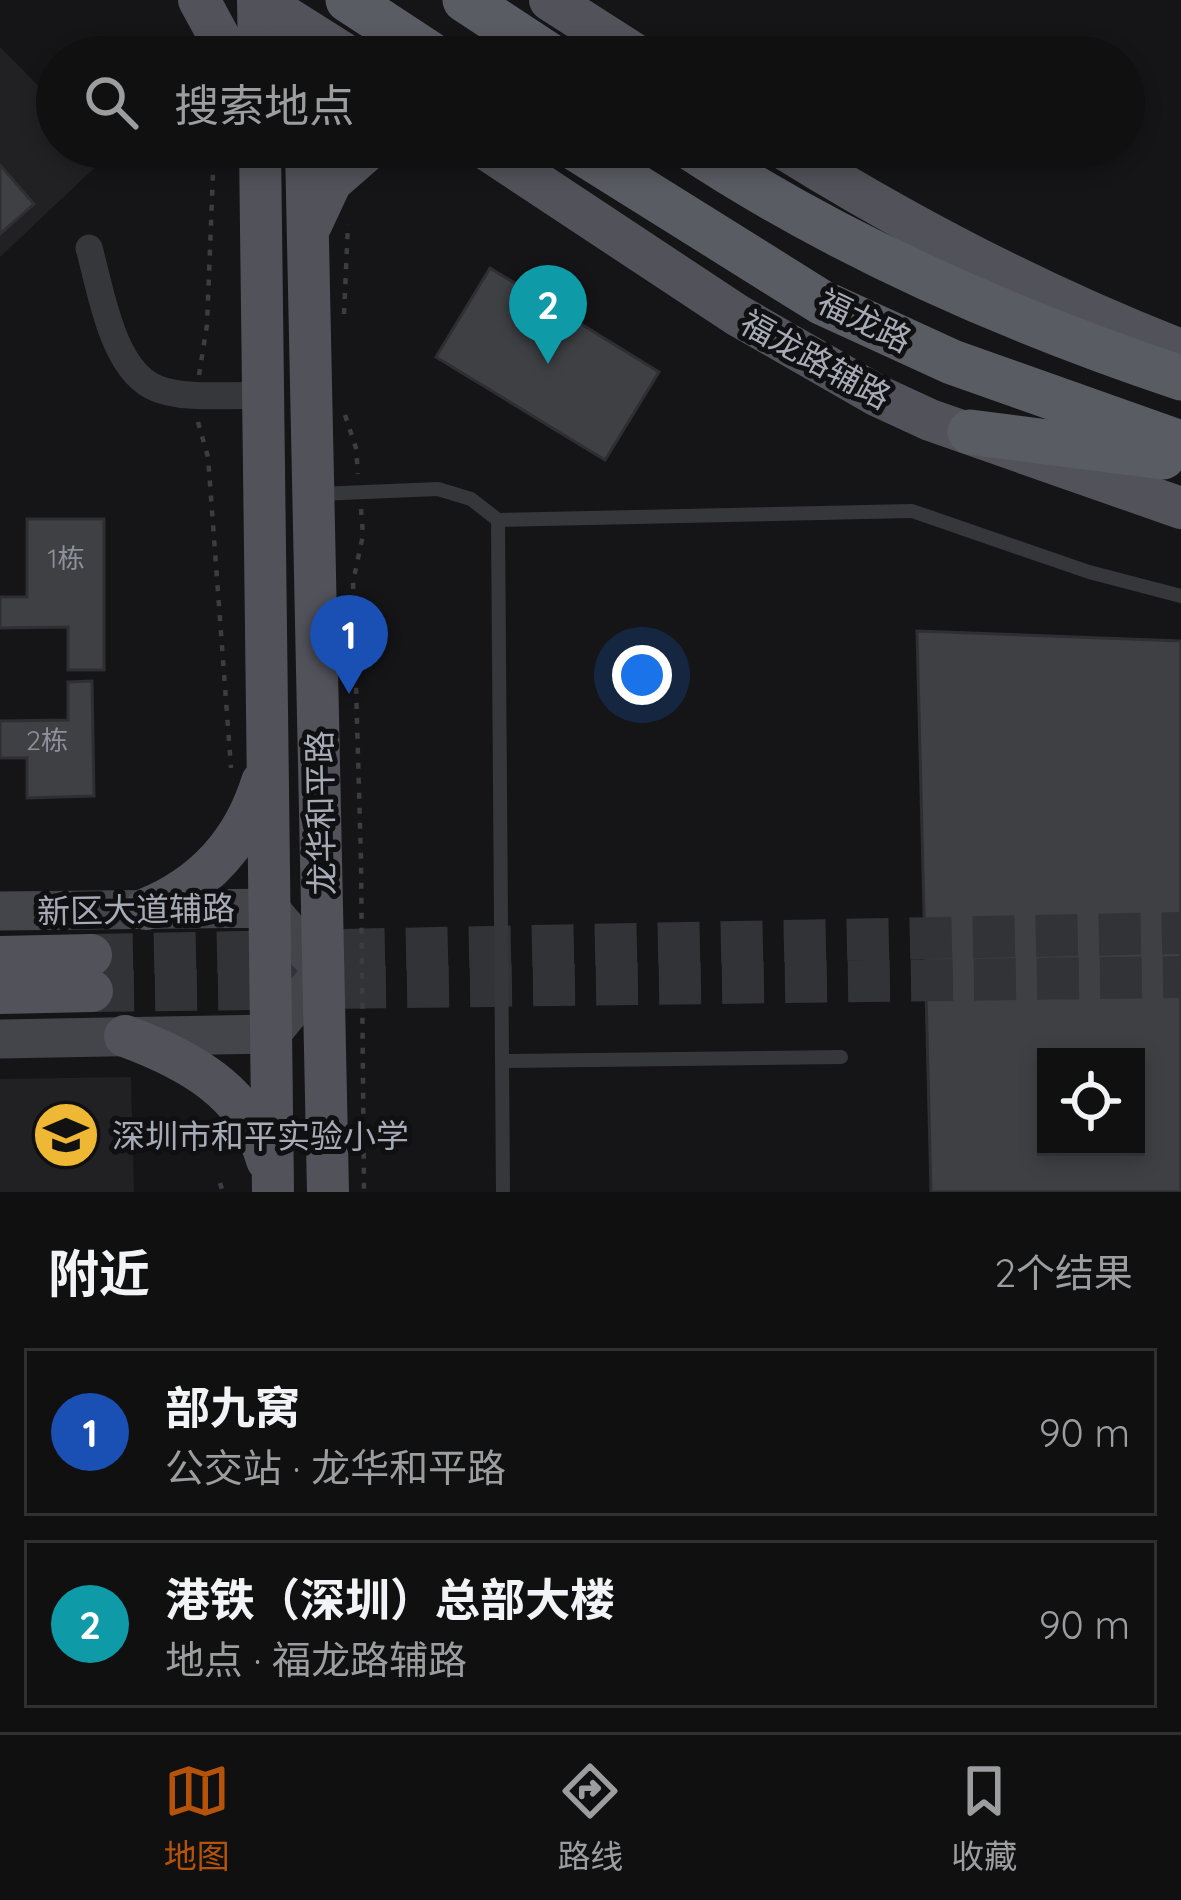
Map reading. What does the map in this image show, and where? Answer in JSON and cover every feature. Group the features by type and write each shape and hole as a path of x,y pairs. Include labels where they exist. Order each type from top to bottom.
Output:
{"highway":[{"path":"348,0 403,36"},
{"path":"465,0 520,36"},
{"name":"福龙路","path":"606,168 821,302 952,362 1181,443"},
{"name":"福龙路","path":"724,168 916,274 1083,345 1181,378"},
{"path":"970,432 1181,460"}],"main road":[{"path":"199,0 219,36"},
{"path":"258,0 304,28"},
{"path":"258,0 259,36"},
{"path":"550,0 606,36"},
{"name":"龙华和平路","path":"258,168 263,396 249,765 269,908 273,1186"},
{"name":"龙华和平路","path":"306,168 328,1192"},
{"path":"308,232 331,182 344,168"},
{"name":"福龙路辅路","path":"515,168 788,347 878,397 930,421 1181,508"},
{"path":"817,168 1017,279 1181,350"},
{"path":"146,909 196,884 218,864 255,803 249,765"},
{"name":"新区大道辅路","path":"0,911 269,908 323,971"},
{"path":"0,957 91,973 0,993"},
{"path":"0,1039 271,1034 323,971"},
{"path":"125,1036 196,1067 221,1087 262,1143 273,1186"}],"street":[{"path":"88,248 119,350 142,380 169,392 263,396"}],"lane":[{"path":"313,494 438,489 471,500 498,520 912,511 1089,572 1181,596"},
{"path":"498,520 503,1192"},
{"path":"502,1061 841,1057"}],"path":[{"path":"200,361 207,325 213,168"},
{"path":"344,314 350,206"},
{"path":"340,401 356,448"},
{"path":"196,416 208,457 249,765"},
{"path":"363,535 353,582 362,860 364,1192"},
{"path":"220,1183 223,1192"}],"shaded area":[{"path":"0,47 36,84 36,168 94,168 0,257"},
{"name":"深圳市和平实验小学","path":"131,1077 134,1192 0,1192 0,1079"}],"building":[{"path":"0,165 34,204 0,234"},
{"path":"490,268 659,372 605,460 436,357"},
{"path":"27,519 104,519 104,670 68,670 68,627 0,628 0,597 27,597"},
{"path":"917,631 1181,641 1181,1192 931,1192"},
{"path":"92,681 94,796 27,798 27,758 0,758 0,721 68,720 68,682"}],"tunnel":[{"path":"91,955 1181,933"},
{"path":"92,991 1181,977"}],"place":[{"name":"港铁（深圳）总部大楼","path":"548,364"},
{"name":"部九窝","path":"349,694"},
{"name":"深圳市和平实验小学","path":"66,1135"}]}
